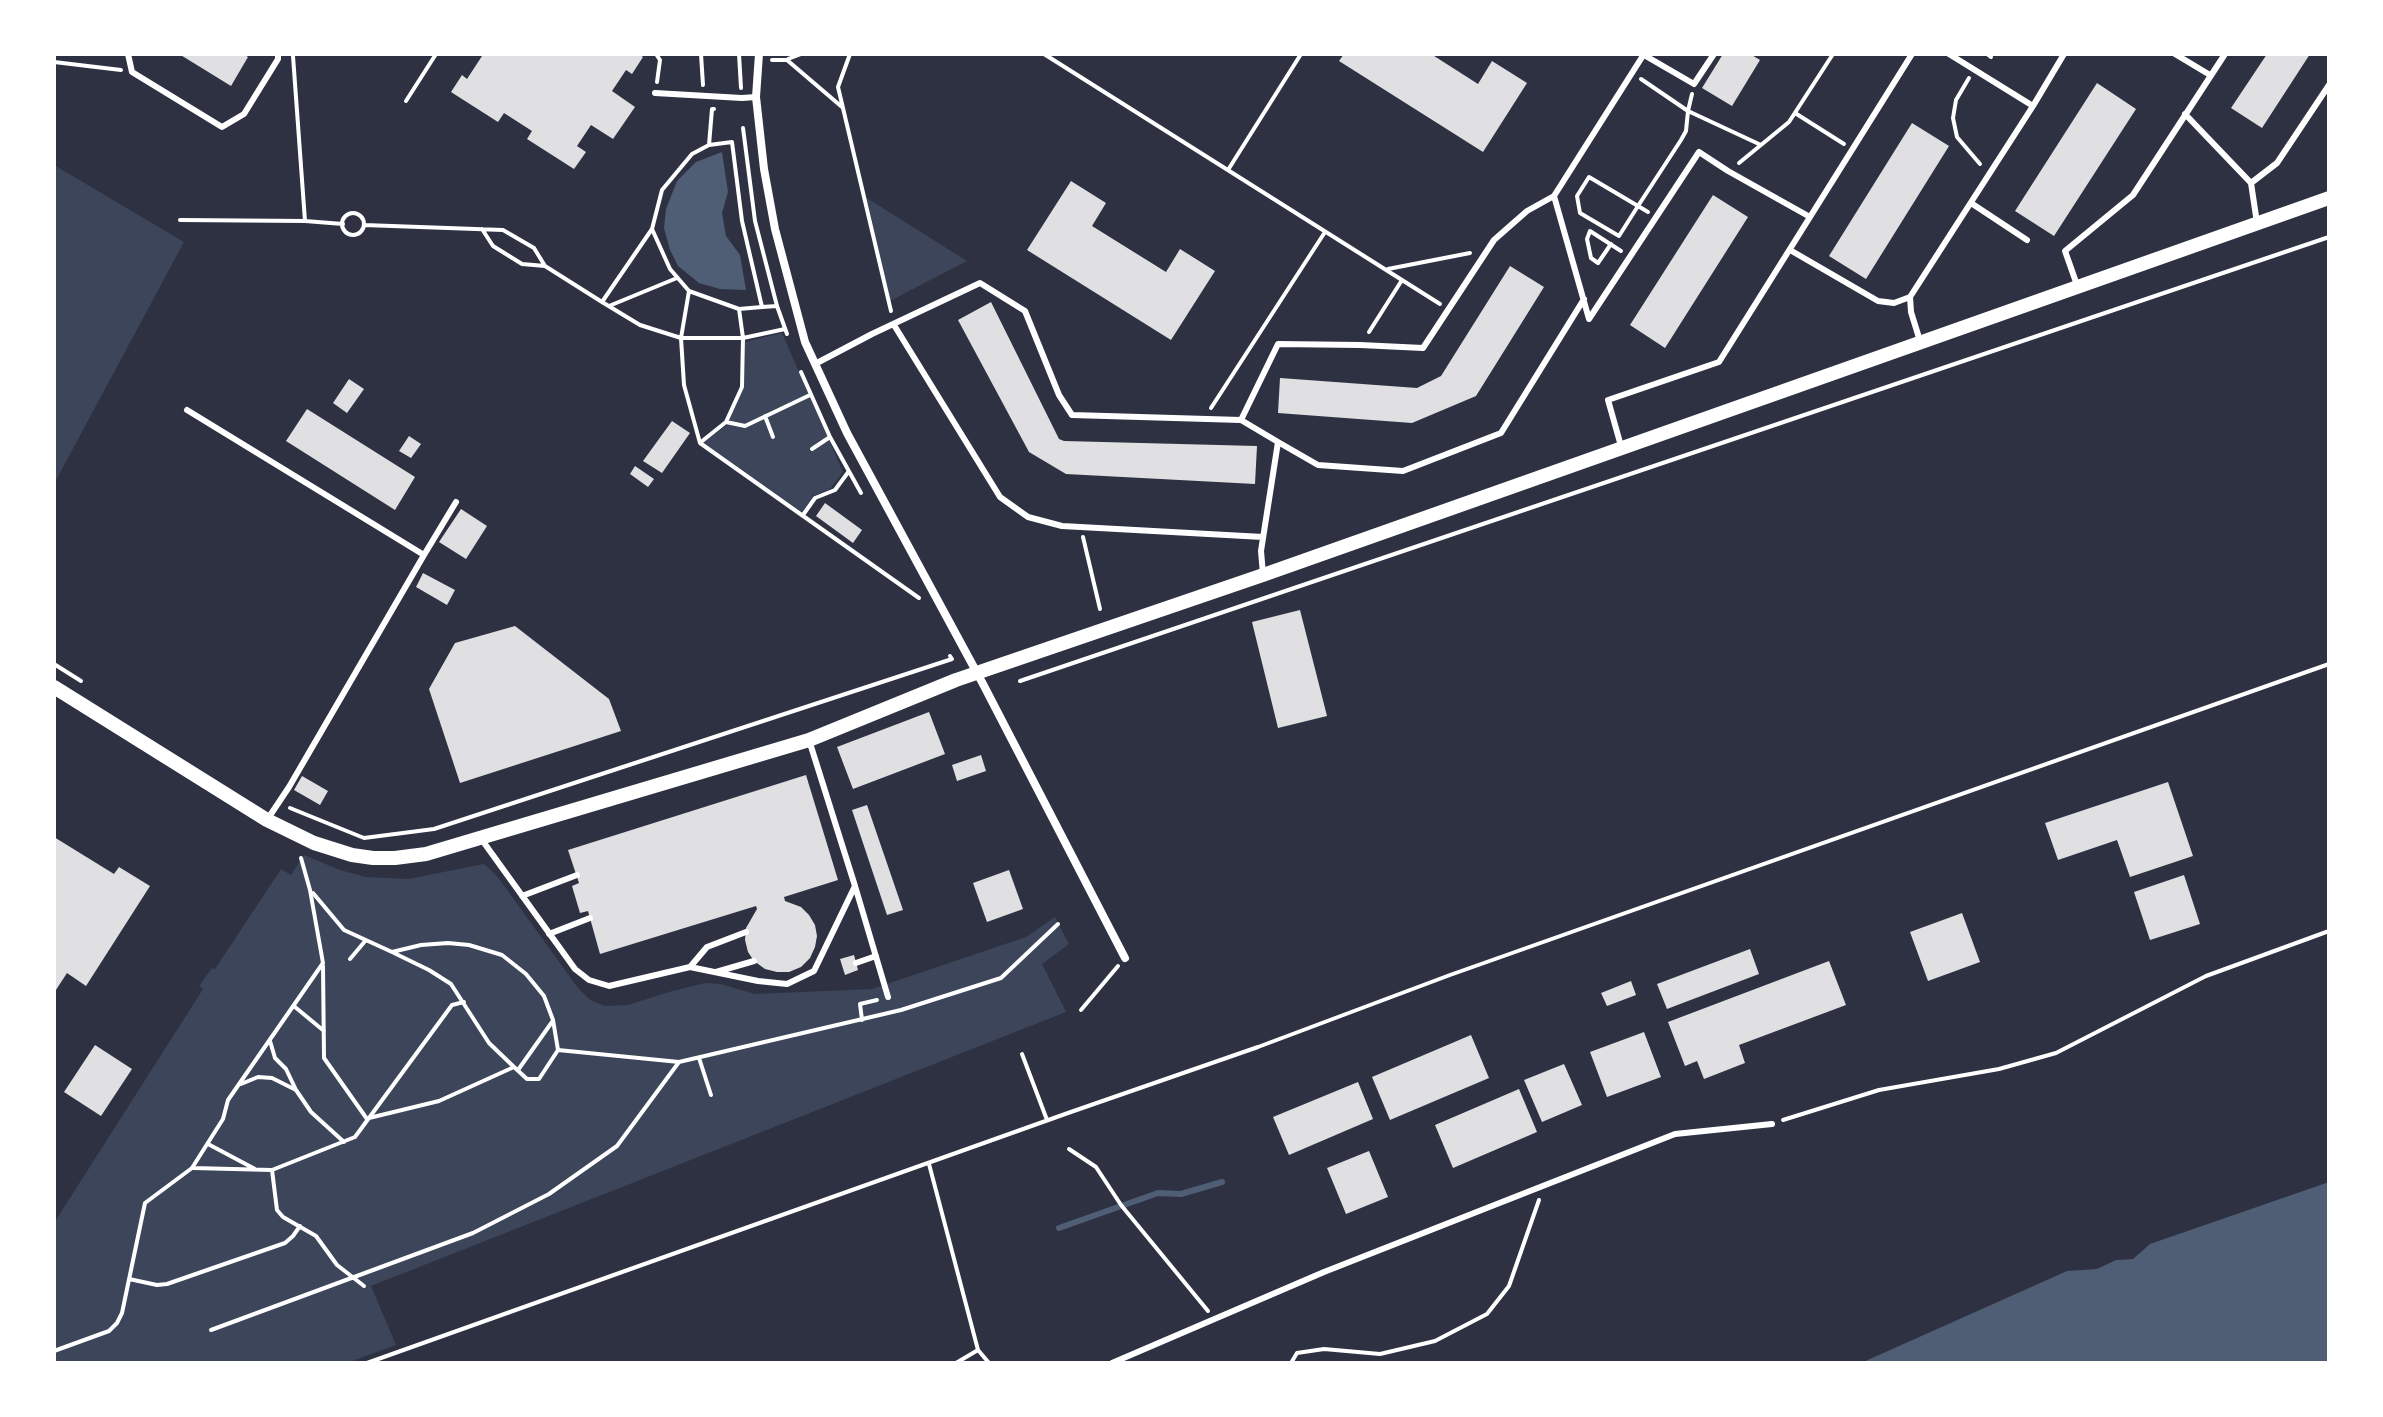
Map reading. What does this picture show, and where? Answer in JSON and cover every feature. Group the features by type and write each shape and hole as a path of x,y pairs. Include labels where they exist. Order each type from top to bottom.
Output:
{"street":[{"path":"759,56 756,97 764,169 775,229 805,342 847,433 977,673 1125,958"},
{"path":"54,687 267,820 314,843 373,858 426,854 809,740 977,673 1921,344 2329,198"}],"lane":[{"path":"128,54 132,72 222,127 244,114 278,59 278,54"},
{"path":"1241,420 1278,344 1423,348 1494,240 1527,211 1554,196 1644,54 1694,84 1714,54"},
{"path":"1622,449 1608,400 1719,362 1912,54"},
{"path":"1949,54 2033,106"},
{"path":"1790,250 1878,301 1894,303 1910,297 2064,54"},
{"path":"2175,54 2210,75"},
{"path":"2078,287 2065,251 2133,195 2225,54"},
{"path":"2251,183 2277,163 2329,85"},
{"path":"655,93 756,97"},
{"path":"2185,114 2251,183 2257,223"},
{"path":"1554,196 1589,319 1699,152 1810,217"},
{"path":"1971,203 2027,240"},
{"path":"815,364 980,283 1025,311 1059,395 1072,415 1241,420 1318,465 1403,471 1501,433 1584,299"},
{"path":"1910,297 1911,312 1921,344"},
{"path":"894,325 1000,497 1028,517 1062,526 1263,537"},
{"path":"187,410 424,555"},
{"path":"1263,575 1261,551 1278,442"},
{"path":"267,820 456,502"},
{"path":"809,740 888,997"},
{"path":"479,837 575,969 589,980 609,986 690,967 787,984 814,971 855,886"},
{"path":"522,896 577,875"},
{"path":"549,934 590,918"},
{"path":"690,967 707,947 746,932"},
{"path":"856,963 876,956"},
{"path":"715,972 754,961"},
{"path":"1112,1363 1324,1272 1675,1134 1772,1124"}],"path":[{"path":"292,54 305,221"},
{"path":"406,101 436,54"},
{"path":"655,93 660,69 656,54"},
{"path":"701,54 703,95"},
{"path":"759,56 787,60 801,54"},
{"path":"850,54 838,87 894,325"},
{"path":"1044,54 1449,310"},
{"path":"1228,170 1301,54"},
{"path":"1728,171 1789,122 1833,54"},
{"path":"787,60 843,109"},
{"path":"54,62 132,72"},
{"path":"1974,69 1956,100 1953,118 1957,137 1978,163 1991,171"},
{"path":"1632,73 1688,111 1761,145"},
{"path":"1656,218 1638,206 1589,177 1577,196 1580,213 1619,236 1638,206 1686,131 1694,84"},
{"path":"709,145 712,109 727,109"},
{"path":"1795,113 1852,150"},
{"path":"602,302 652,229 662,190 692,154 709,145 732,142 742,221 762,307"},
{"path":"354,213 361,216 364,225 361,231 352,234 345,231 343,224 347,215 354,213"},
{"path":"180,220 343,224"},
{"path":"364,225 503,230 534,248 545,266 602,302 640,325 681,338 743,338 785,329"},
{"path":"482,229 493,246 522,264 545,266"},
{"path":"652,229 670,269 689,291 739,309 777,306"},
{"path":"1611,244 1598,263 1591,258 1587,239 1590,231 1600,238 1611,244 1630,256"},
{"path":"1204,419 1325,232"},
{"path":"1020,681 2329,237"},
{"path":"1386,270 1488,250"},
{"path":"609,306 678,278"},
{"path":"1360,345 1402,280"},
{"path":"689,291 681,338 684,385 700,443 919,598"},
{"path":"700,443 726,422 742,387 743,338 739,309"},
{"path":"726,422 745,426 810,395"},
{"path":"765,416 773,437"},
{"path":"812,449 830,437"},
{"path":"803,515 815,498 835,490 849,471"},
{"path":"1080,527 1100,609"},
{"path":"278,803 364,838 434,829 952,659"},
{"path":"54,664 93,689"},
{"path":"367,1363 394,1350 929,1164 1450,975 2329,664"},
{"path":"303,858 323,963 324,1058 367,1119"},
{"path":"310,890 344,930 429,970 451,984 489,1043 527,1079 539,1079 558,1050 553,1020 544,996 526,974 502,955 469,945 421,945 392,952"},
{"path":"558,1050 679,1062 901,1010 1001,978 1058,924"},
{"path":"1772,1124 1879,1090 1999,1069 2056,1053 2206,976 2329,931"},
{"path":"350,959 366,940"},
{"path":"1081,1010 1125,958"},
{"path":"54,1351 109,1331 122,1313 145,1203 192,1168 223,1119 228,1100 323,963"},
{"path":"192,1168 272,1170 355,1137 452,1005 464,1002"},
{"path":"294,1006 324,1031"},
{"path":"367,1119 439,1101 516,1069 553,1020"},
{"path":"270,1041 275,1058 286,1069 311,1112 344,1142"},
{"path":"1022,1054 1047,1120"},
{"path":"699,1058 711,1095"},
{"path":"211,1330 473,1233 549,1194 617,1146 679,1062"},
{"path":"239,1085 258,1077 272,1078 296,1090"},
{"path":"208,1144 257,1170"},
{"path":"1069,1149 1096,1167 1121,1205 1215,1319"},
{"path":"929,1164 978,1350 989,1363"},
{"path":"272,1170 277,1210 283,1217 316,1236 337,1265 364,1286"},
{"path":"1291,1363 1297,1353 1324,1349 1380,1354 1435,1341 1487,1314 1509,1286 1544,1186"},
{"path":"129,1279 167,1284 285,1243 300,1226"},
{"path":"956,1363 978,1350"}],"shaded area":[{"path":"722,152 728,192 722,213 726,236 740,255 746,290 720,289 699,283 678,266 664,228 666,209 677,181 696,162"},
{"path":"54,165 184,242 54,484"},
{"path":"867,198 967,261 890,301"},
{"path":"782,333 843,472 830,489 813,496 802,512 703,443 727,425 744,387 745,342"},
{"path":"304,855 366,877 408,879 484,864 497,876 578,988 590,1000 605,1006 628,1005 705,983 721,984 755,994 872,989 1026,937 1055,917 1069,944 1042,964 1066,1012 371,1286 396,1345 347,1363 54,1363 54,1223 203,989 199,986 212,968 215,969 281,869 291,875"},
{"path":"2329,1182 2329,1363 1861,1363 2067,1271 2097,1269 2116,1260 2133,1259 2150,1244"}],"building":[{"path":"179,54 243,54 248,57 231,86"},
{"path":"479,54 639,54 643,57 632,74 626,70 612,91 635,107 613,139 591,125 577,146 586,152 574,169 527,139 532,131 504,113 498,122 451,92 462,75 467,79 482,56"},
{"path":"1344,54 1431,54 1478,84 1492,61 1527,83 1483,152 1339,61"},
{"path":"1723,54 1750,54 1760,60 1732,106 1702,88"},
{"path":"2267,54 2310,54 2262,128 2231,108"},
{"path":"2097,83 2136,109 2054,236 2015,211"},
{"path":"1912,123 1949,146 1866,279 1829,256"},
{"path":"1071,181 1106,203 1092,226 1166,272 1180,249 1215,271 1171,340 1027,250"},
{"path":"1713,195 1748,217 1665,348 1630,325"},
{"path":"1510,266 1544,287 1476,396 1412,423 1278,413 1280,378 1417,388 1441,376"},
{"path":"991,302 1059,439 1257,446 1255,484 1066,474 1029,452 958,320"},
{"path":"349,379 364,389 347,413 333,403"},
{"path":"307,409 415,477 395,510 286,441"},
{"path":"672,421 690,433 662,473 643,461"},
{"path":"409,436 421,444 411,458 399,451"},
{"path":"635,466 654,479 648,487 630,474"},
{"path":"825,503 862,530 853,543 816,516"},
{"path":"461,509 487,526 466,559 439,542"},
{"path":"423,573 455,590 447,605 416,587"},
{"path":"1300,610 1327,716 1278,728 1252,622"},
{"path":"515,626 609,699 621,731 460,783 429,689 455,643"},
{"path":"929,712 945,754 853,789 837,747"},
{"path":"981,755 986,771 957,781 952,765"},
{"path":"806,775 838,880 784,897 785,901 801,907 815,925 815,947 801,967 789,972 777,972 765,969 754,961 745,940 746,928 756,906 600,954 588,911 580,913 572,886 579,883 568,850"},
{"path":"302,776 328,791 320,805 294,790"},
{"path":"2168,782 2193,856 2130,877 2117,840 2058,860 2045,823"},
{"path":"867,805 903,910 887,915 852,810"},
{"path":"54,837 114,874 119,867 150,886 86,986 67,973 54,993"},
{"path":"1009,870 1023,909 987,922 973,883"},
{"path":"2184,875 2200,924 2150,940 2134,892"},
{"path":"1962,913 1980,962 1928,981 1910,932"},
{"path":"1750,949 1759,974 1667,1009 1657,984"},
{"path":"854,955 858,970 845,975 840,959"},
{"path":"1829,961 1846,1005 1739,1045 1745,1063 1704,1079 1697,1061 1685,1066 1668,1022"},
{"path":"1631,981 1636,995 1607,1006 1601,993"},
{"path":"1644,1032 1661,1077 1607,1097 1590,1052"},
{"path":"1471,1035 1489,1078 1390,1120 1372,1077"},
{"path":"95,1045 132,1069 101,1116 64,1092"},
{"path":"1564,1064 1582,1105 1542,1122 1524,1080"},
{"path":"1358,1082 1373,1119 1289,1155 1273,1117"},
{"path":"1519,1089 1537,1132 1453,1168 1435,1125"},
{"path":"1369,1151 1388,1197 1346,1214 1327,1168"}],"waterway":[{"path":"1059,1228 1158,1193 1181,1194 1222,1182"}]}
